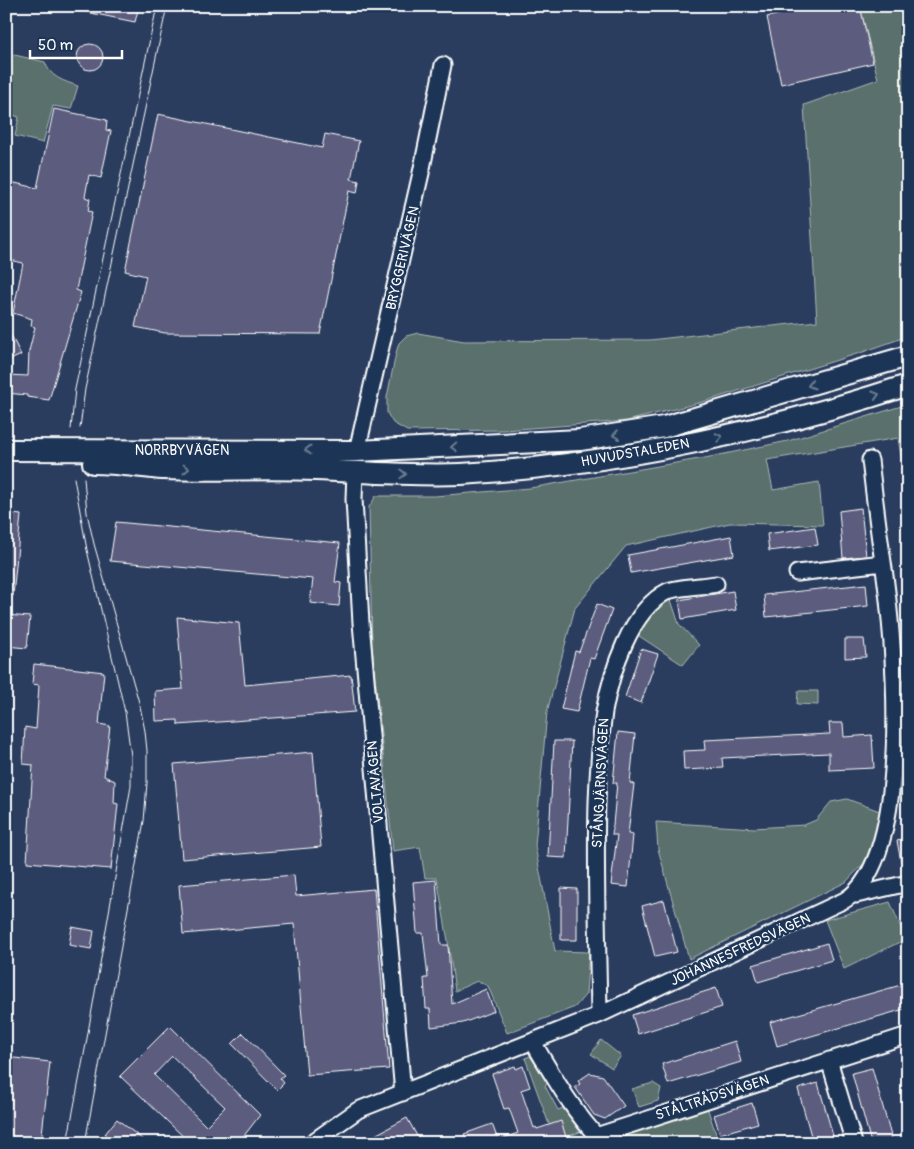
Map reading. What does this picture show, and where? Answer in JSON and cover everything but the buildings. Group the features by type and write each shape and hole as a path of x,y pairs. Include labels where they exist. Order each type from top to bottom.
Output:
{"main road":[{"name":"HUVUDSTALEDEN","path":"357,450 580,440 623,434 664,426 908,356"},
{"name":"HUVUDSTALEDEN","path":"354,472 462,474 583,462 669,448 741,432 816,413 908,385"},
{"name":"NORRBYVÄGEN","path":"6,450 357,450"},
{"path":"354,472 357,450"},
{"name":"NORRBYVÄGEN","path":"6,462 108,463 163,468 354,472"}],"street":[{"name":"BRYGGERIVÄGEN","path":"357,450 421,173 443,66"},
{"name":"JOHANNESFREDSVÄGEN","path":"311,1143 358,1110 599,1015 856,895 875,872 889,847 900,798 902,763 899,680 889,592 883,563 870,460"},
{"name":"VOLTAVÄGEN","path":"354,472 362,632 399,1066 403,1093"},
{"path":"797,573 883,563"},
{"name":"STÅNGJÄRNSVÄGEN","path":"599,1015 596,839 599,762 604,712 613,674 627,639 644,609 668,591 716,584"},
{"path":"856,895 908,883"},
{"name":"STÅLTRÅDSVÄGEN","path":"600,1139 829,1060 908,1035"},
{"path":"533,1042 564,1094 600,1139"},
{"path":"829,1060 854,1143"}],"green space":[{"path":"860,6 908,6 908,336 706,401 627,421 503,430 407,431 393,423 387,413 387,397 396,353 399,343 406,336 418,333 464,341 650,340 817,321 804,105 878,79"},
{"path":"6,53 45,62 54,75 78,86 71,109 53,106 43,143 15,136 19,117 6,113"},
{"path":"908,404 908,470 903,468 898,438 767,460 773,490 819,482 823,525 730,523 626,546 575,608 547,712 535,846 555,951 589,952 586,994 575,1007 507,1033 488,986 477,981 455,991 437,878 425,878 420,847 393,851 372,647 369,507 376,496 435,496 530,488 705,458 788,441"},
{"path":"670,597 679,624 699,645 683,665 636,634 651,613"},
{"path":"798,691 818,691 818,705 797,704"},
{"path":"847,799 885,813 869,858 846,882 689,959 658,849 656,822 754,828 804,825 816,820 831,802"},
{"path":"890,902 906,939 844,969 825,920"},
{"path":"601,1040 621,1056 612,1068 591,1054"},
{"path":"530,1056 548,1083 545,1086 558,1110 563,1108 580,1132 555,1141 525,1058"},
{"path":"653,1083 661,1088 658,1101 639,1107 632,1089"},
{"path":"706,1104 719,1143 620,1143 621,1134"}],"tram line":[{"path":"71,429 75,389 157,6"},
{"path":"80,428 85,389 167,6"},
{"path":"67,1143 131,786 131,756 125,712 87,550 74,478"},
{"path":"84,478 87,513 94,544 140,706 147,751 144,821 85,1143"}]}
